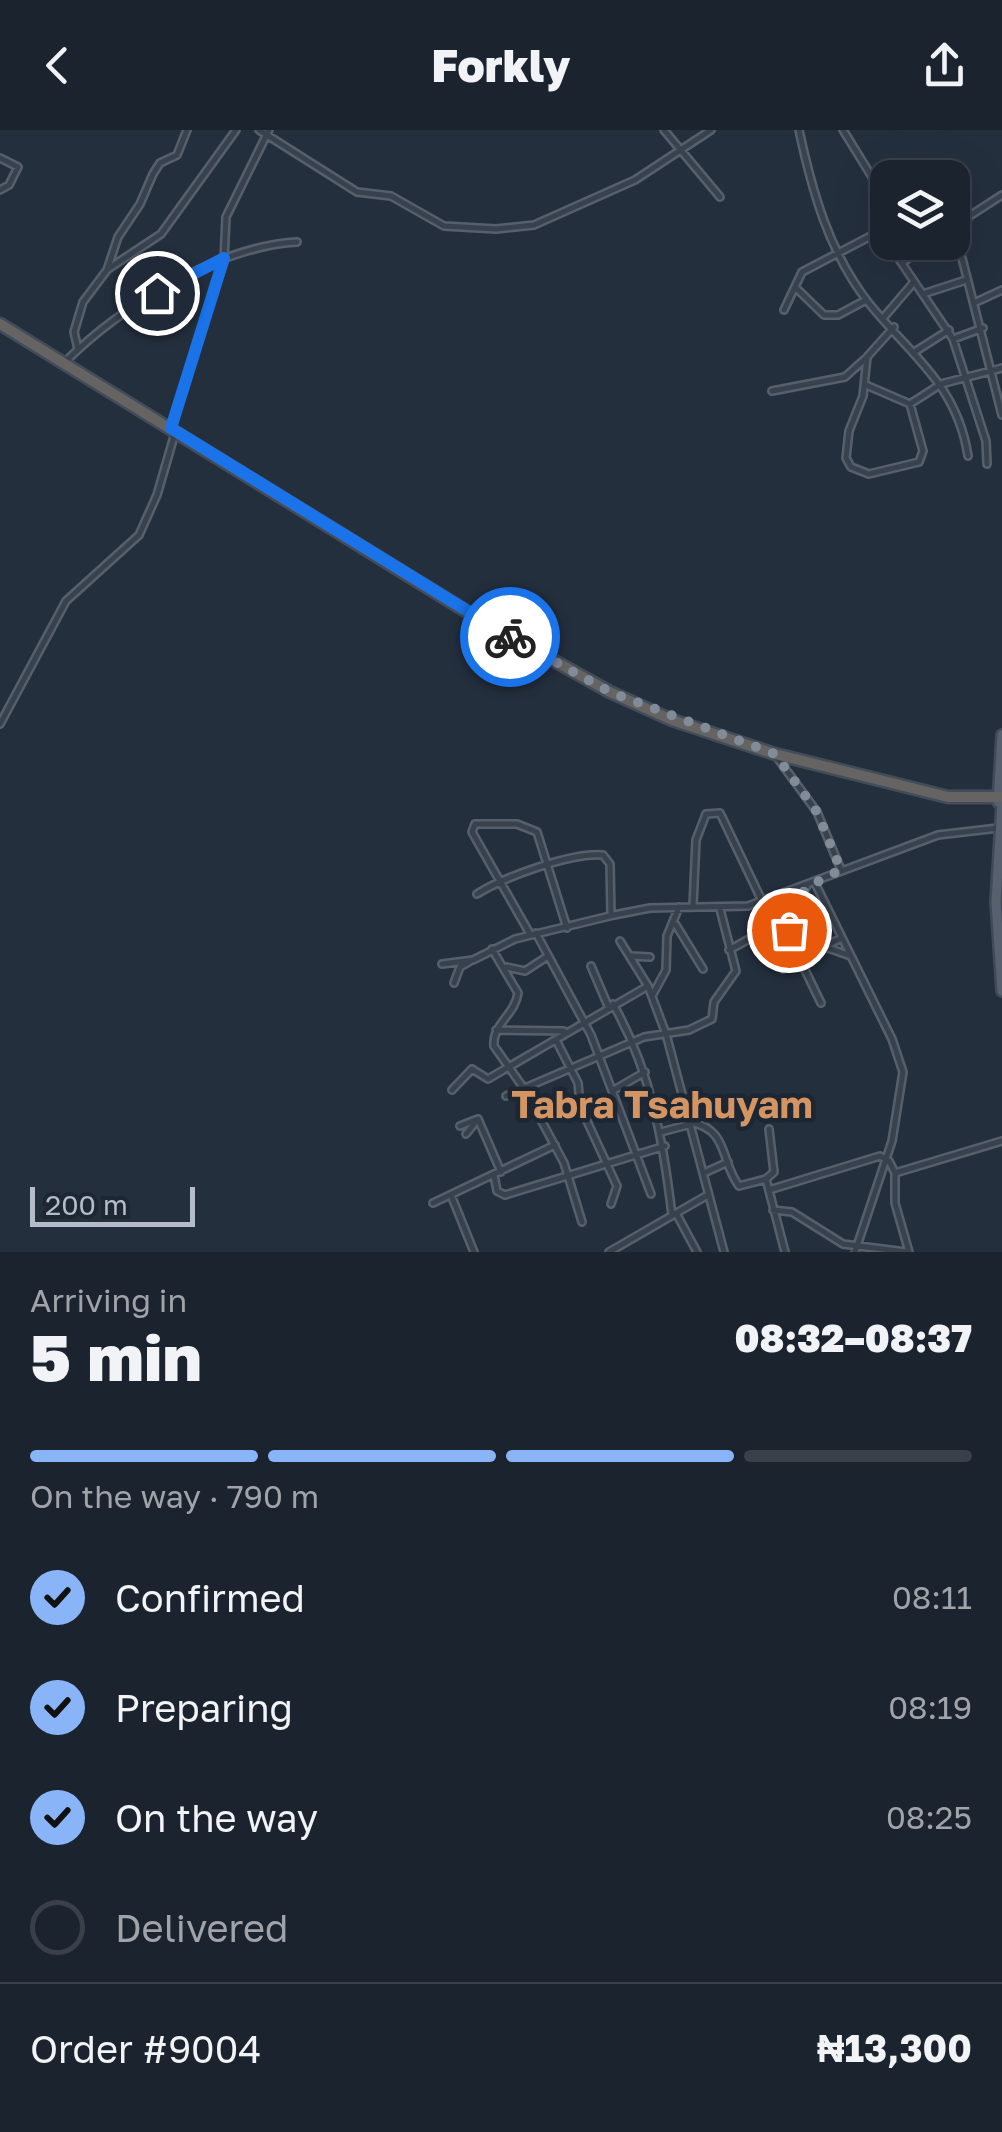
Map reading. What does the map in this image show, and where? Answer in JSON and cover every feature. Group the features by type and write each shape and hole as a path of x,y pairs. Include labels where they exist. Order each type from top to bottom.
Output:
{"highway":[{"path":"0,324 474,616 610,692 775,754 1000,810"}],"main road":[{"path":"1002,735 996,920 1002,991"}],"street":[{"path":"78,349 74,332 78,312 106,270 146,185 160,163 177,156 186,130"},
{"path":"106,270 161,234 236,130"},
{"path":"259,130 268,132 345,186 391,196 438,224 479,228 534,225 635,180 711,130"},
{"path":"664,130 720,198"},
{"path":"800,130 817,204 840,253 866,300 916,351 941,384 968,456"},
{"path":"843,130 870,174"},
{"path":"0,724 66,601 138,535 174,430 224,258 226,217 268,132"},
{"path":"0,158 18,167 7,188 0,190"},
{"path":"970,214 1002,195"},
{"path":"784,310 802,272 870,236"},
{"path":"66,362 130,308 224,258 240,250 297,242"},
{"path":"900,260 953,339 986,441 987,464"},
{"path":"902,263 906,260"},
{"path":"962,260 983,328 1002,415"},
{"path":"923,294 966,280"},
{"path":"884,317 914,281"},
{"path":"795,286 824,315 838,315 866,300"},
{"path":"974,304 1002,290"},
{"path":"772,390 845,378 894,327"},
{"path":"953,339 983,328"},
{"path":"916,351 949,330"},
{"path":"867,357 866,385 849,430 846,458 856,470 888,471 921,459 922,446 910,404"},
{"path":"910,404 941,384 1002,368"},
{"path":"866,385 910,404"},
{"path":"775,754 817,812 841,870"},
{"path":"454,983 460,968 472,960 533,934 611,915 767,901 1000,810"},
{"path":"693,906 696,840 706,814 712,811 720,813 767,901 785,923 821,1004"},
{"path":"566,928 541,839 531,827 475,824 472,832 498,881 584,1020 651,1194"},
{"path":"477,894 498,881 569,856 588,854 608,859 611,915"},
{"path":"785,923 811,883"},
{"path":"811,883 892,1039 903,1072 886,1159 855,1249"},
{"path":"767,901 824,906"},
{"path":"767,901 760,933 772,954 780,956"},
{"path":"652,996 666,970 667,936 679,907"},
{"path":"506,1096 634,1042 712,1019 714,1002 736,971 720,908"},
{"path":"674,924 703,968"},
{"path":"729,950 760,933"},
{"path":"822,946 840,939"},
{"path":"620,941 648,986 666,1034 721,1251"},
{"path":"794,942 822,946 849,956"},
{"path":"780,956 794,942"},
{"path":"492,949 518,993 515,1008 496,1030 494,1046 525,1090 554,1146 582,1222"},
{"path":"631,956 650,957"},
{"path":"780,956 783,969"},
{"path":"506,967 525,970 546,958"},
{"path":"442,964 472,960"},
{"path":"591,966 634,1042 665,1146 674,1214 697,1252"},
{"path":"452,1090 472,1069 488,1078 508,1070 584,1020 648,986"},
{"path":"496,1030 539,1034 567,1031"},
{"path":"556,1040 572,1069 580,1106 617,1186 611,1204"},
{"path":"614,1090 644,1072"},
{"path":"478,1119 497,1173 497,1191 504,1195 665,1146"},
{"path":"460,1126 478,1119"},
{"path":"466,1134 478,1119"},
{"path":"661,1132 690,1123 704,1125 720,1140 739,1186 766,1180 775,1166 769,1128"},
{"path":"895,1173 1002,1141"},
{"path":"433,1202 554,1146"},
{"path":"769,1190 872,1156 886,1159 895,1173 894,1203 908,1252 855,1249 824,1236 792,1212 773,1210"},
{"path":"704,1173 728,1162"},
{"path":"766,1180 784,1252"},
{"path":"451,1194 474,1252"},
{"path":"609,1252 706,1196"}],"way so far":[{"path":"510,637 610,692 672,720 775,754 817,812 841,870 808,884 785,923 789,930"}],"district":[{"name":"Tabra Tsahuyam","path":"662,1103"}],"route":[{"path":"157,293 224,258 171,428 510,637"}]}
